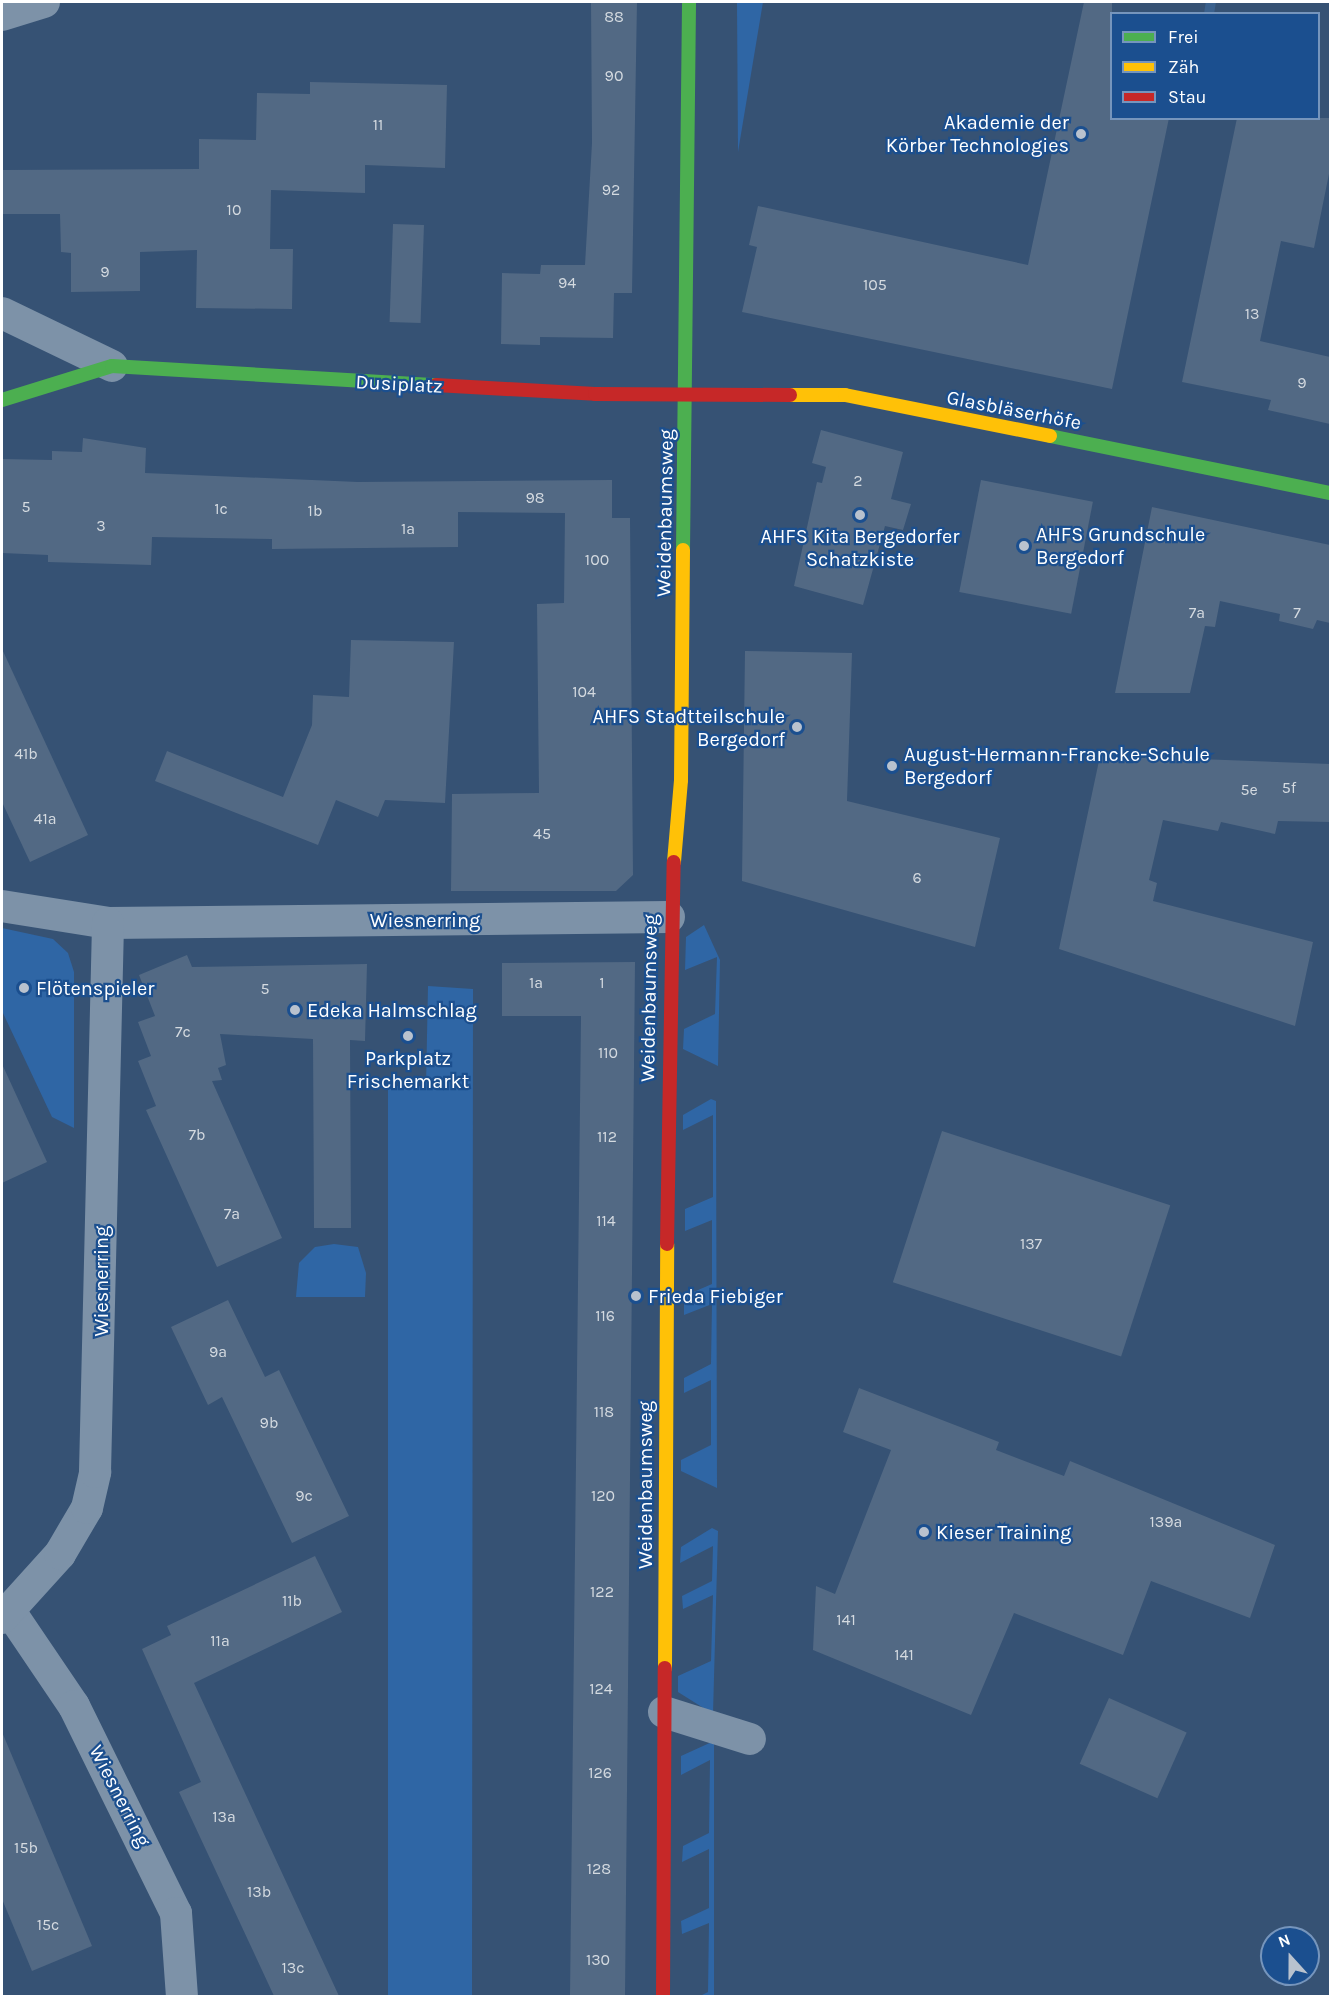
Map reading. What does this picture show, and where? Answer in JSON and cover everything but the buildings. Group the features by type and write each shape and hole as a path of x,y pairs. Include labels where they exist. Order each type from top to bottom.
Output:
{"street":[{"path":"2,15 44,2"},
{"name":"Weidenbaumsweg","path":"663,1996 669,917 681,780 687,397 689,2"},
{"name":"Dusiplatz","path":"2,313 112,366"},
{"name":"Dusiplatz","path":"2,400 112,366 687,397"},
{"name":"Glasbläserhöfe","path":"687,397 845,395 1330,493"},
{"name":"Wiesnerring","path":"2,906 108,923 669,917"},
{"name":"Wiesnerring","path":"108,923 95,1472 87,1508 60,1554 6,1615 74,1706 176,1913 182,1996"},
{"path":"664,1712 750,1739"}],"shaded area":[{"path":"737,2 763,2 738,152"},
{"path":"704,925 720,960 718,1066 683,1049 684,1029 715,1014 717,957 685,970 686,937"},
{"path":"2,928 53,939 68,953 74,972 74,1128 52,1117 2,1011"},
{"path":"428,986 473,989 472,1996 388,1996 388,1086 426,1086"},
{"path":"711,1099 716,1101 717,1488 681,1471 681,1460 711,1445 711,1380 684,1393 684,1378 711,1364 712,1304 684,1315 684,1296 712,1284 712,1220 685,1231 685,1209 713,1197 713,1115 683,1130 683,1115"},
{"path":"334,1244 358,1247 366,1273 365,1297 296,1297 299,1263 315,1247"},
{"path":"712,1528 718,1531 713,1714 678,1692 678,1676 711,1661 713,1595 683,1609 682,1596 712,1581 713,1546 680,1563 681,1547"},
{"path":"714,1741 714,1996 700,1996 708,1992 709,1923 682,1934 681,1921 709,1908 709,1849 682,1862 683,1846 709,1833 710,1760 681,1775 681,1756"}],"waterway":[{"path":"1209,12 1211,2"}],"traffic: fast":[{"path":"683,550 689,2"},
{"path":"2,400 112,366 436,385"},
{"path":"1050,436 1330,493"}],"traffic: slow":[{"path":"790,395 845,395 1050,436"},
{"path":"674,862 681,780 683,550"},
{"path":"665,1668 667,1244"}],"traffic: jam":[{"path":"436,385 595,394 790,395"},
{"path":"667,1244 674,862"},
{"path":"663,1996 665,1668"}],"place":[{"name":"Akademie der Körber Technologies","path":"1081,134"},
{"name":"AHFS Kita Bergedorfer Schatzkiste","path":"860,515"},
{"name":"AHFS Grundschule Bergedorf","path":"1024,546"},
{"name":"AHFS Stadtteilschule Bergedorf","path":"797,727"},
{"name":"August-Hermann-Francke-Schule Bergedorf","path":"892,766"},
{"name":"Flötenspieler","path":"24,988"},
{"name":"Edeka Halmschlag","path":"295,1010"},
{"name":"Parkplatz Frischemarkt","path":"408,1036"},
{"name":"Frieda Fiebiger","path":"636,1296"},
{"name":"Kieser Training","path":"924,1532"}]}
